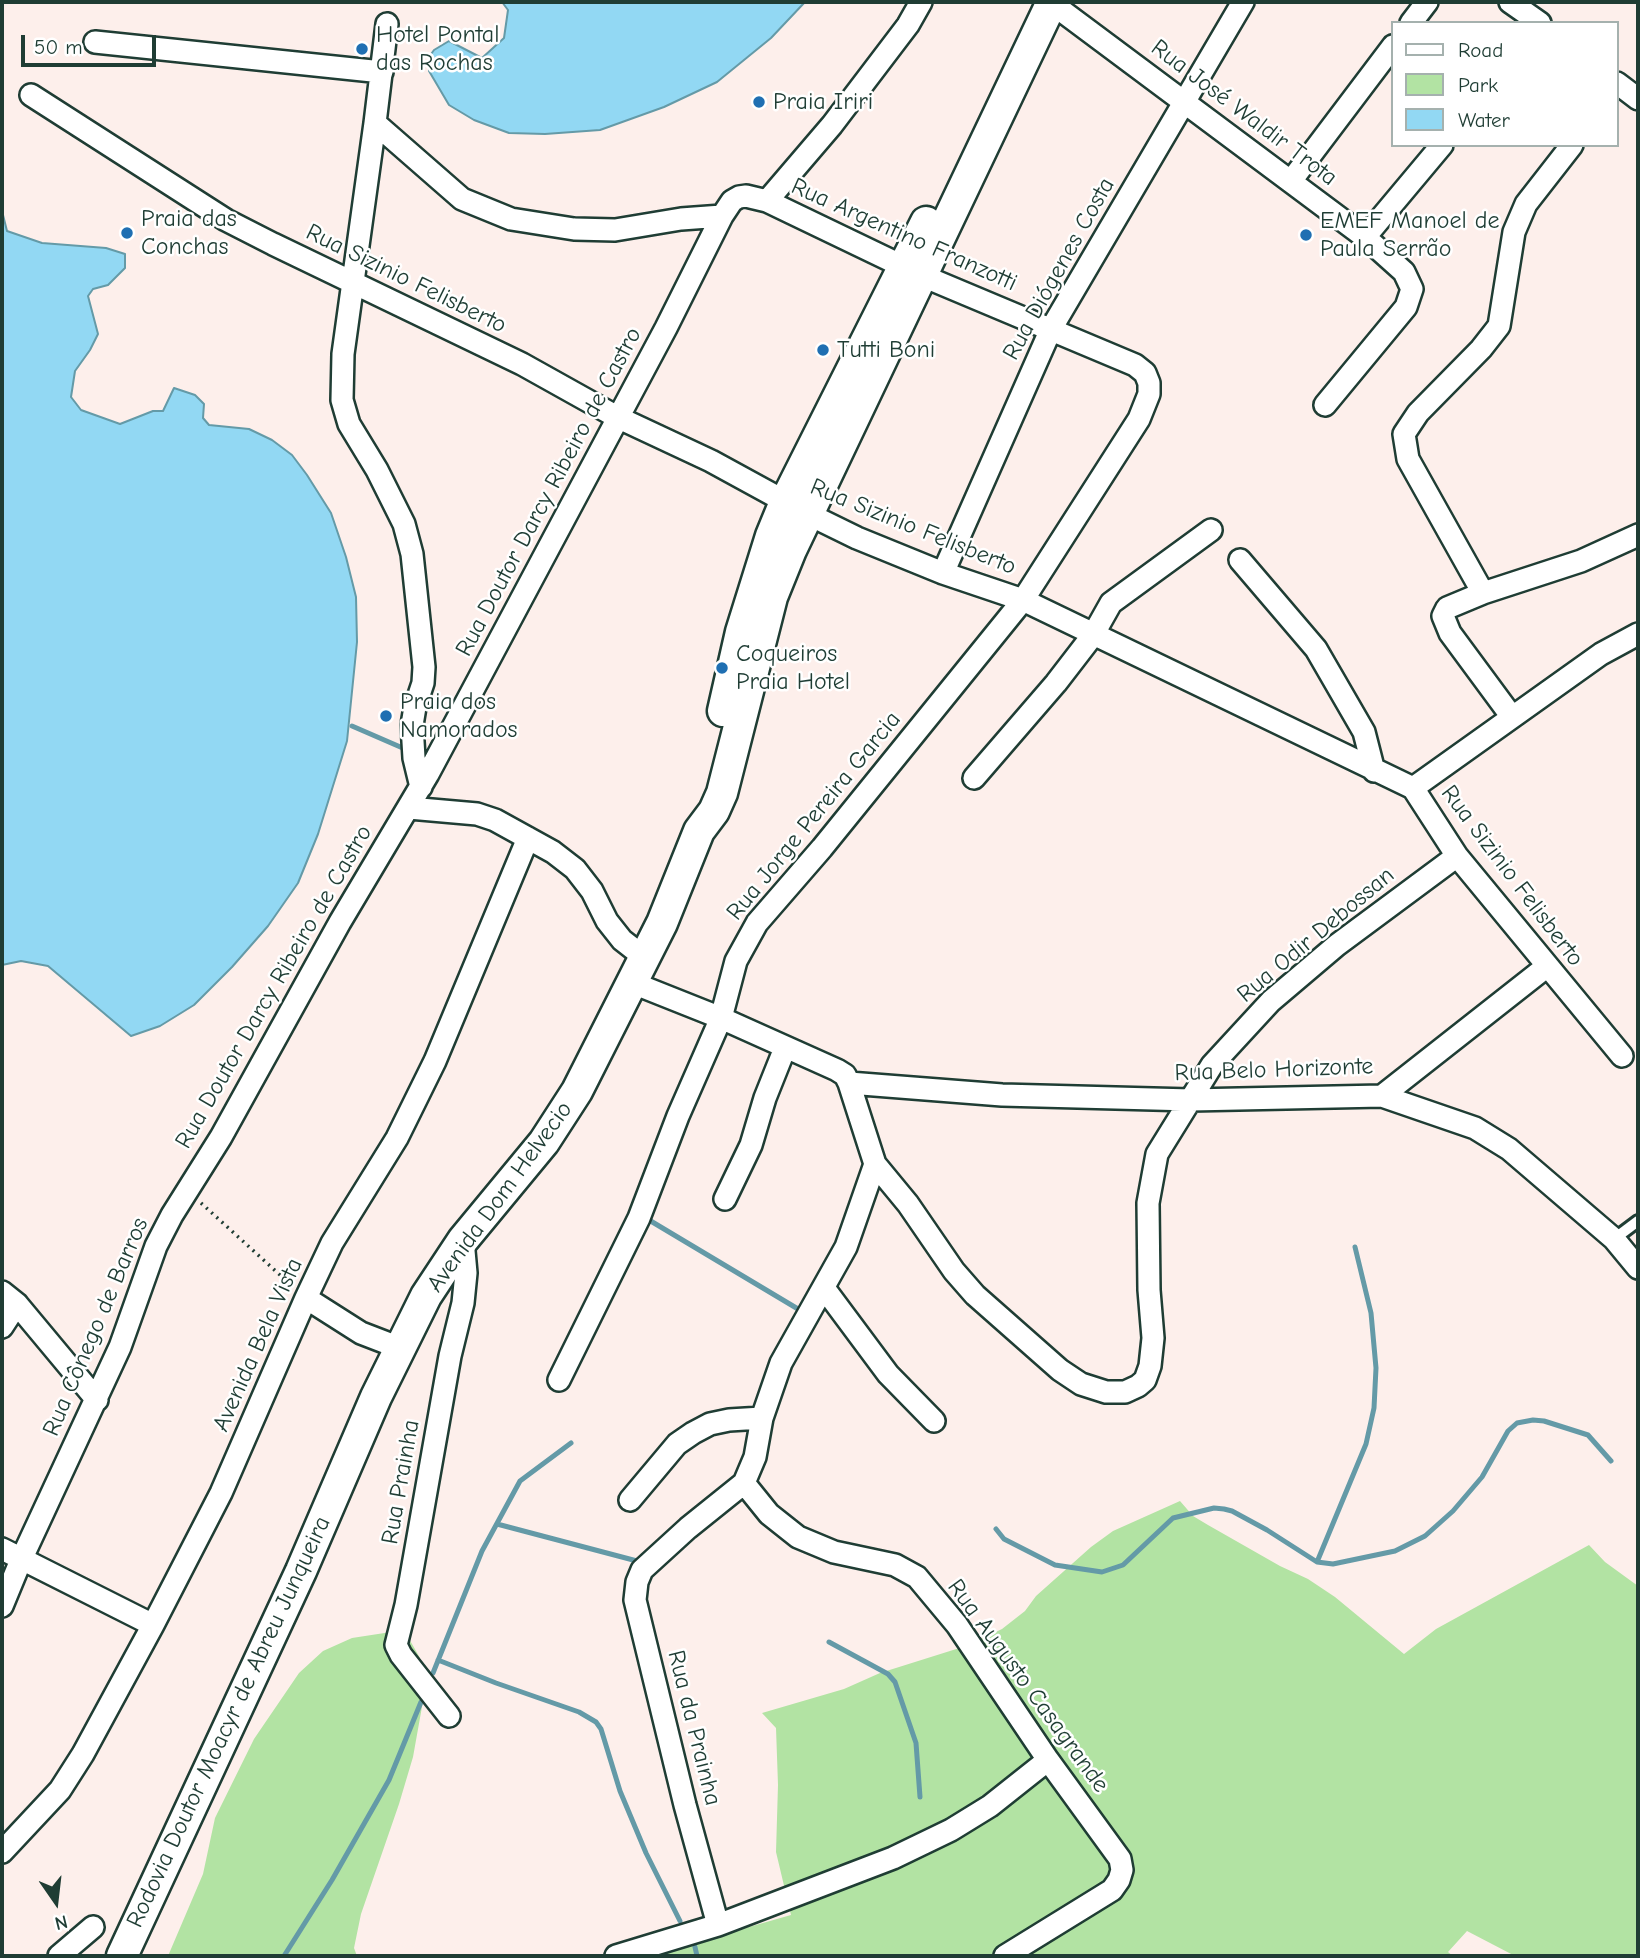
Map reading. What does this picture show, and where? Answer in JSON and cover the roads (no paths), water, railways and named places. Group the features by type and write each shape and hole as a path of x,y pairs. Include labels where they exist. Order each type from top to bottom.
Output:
{"street":[{"path":"375,123 462,199 512,219 575,229 615,230 681,219 722,216 738,197 767,201 832,125 908,24 921,2"},
{"name":"Rua José Waldir Trota","path":"1046,2 1184,100 1365,237 1404,272 1412,289 1406,307 1325,405"},
{"name":"Avenida Dom Helvecio","path":"336,1487 426,1296 463,1240 544,1142 577,1091 639,970 666,913 699,831 714,811 722,793 796,508 1046,2"},
{"name":"Rua Diógenes Costa","path":"943,572 1051,329 1243,2"},
{"path":"1413,21 1427,2"},
{"path":"1510,2 1537,21"},
{"path":"387,24 341,378 342,400 349,424 377,470 404,524 412,554 424,667 423,683 412,725 414,758 421,787"},
{"path":"95,42 382,72"},
{"path":"1291,181 1392,47"},
{"path":"1619,86 1638,99"},
{"name":"Rua Sizinio Felisberto","path":"31,95 226,220 522,364 617,417 711,461 796,508 857,538 1023,600 1413,788 1457,856 1622,1056"},
{"path":"1365,237 1440,147"},
{"path":"1483,593 1408,459 1404,434 1418,412 1499,326 1514,232 1525,204 1570,147"},
{"name":"Rua Argentino Franzotti","path":"767,201 913,271 1135,365"},
{"name":"Rua Doutor Darcy Ribeiro de Castro","path":"187,1191 340,922 421,787 666,328 722,216"},
{"name":"Rua Jorge Pereira Garcia","path":"559,1380 639,1218 678,1116 721,1018 736,961 757,923 822,848 1023,600 1139,419 1149,394 1149,383 1144,373 1135,365"},
{"path":"974,778 1056,683 1093,635 1111,604 1211,530"},
{"path":"1512,717 1450,633 1443,616 1447,608 1483,593 1581,561 1638,535"},
{"path":"1240,560 1316,649 1364,732 1374,771"},
{"path":"1413,788 1601,654 1638,634"},
{"path":"409,808 477,814 495,820 553,852 575,869 592,891 639,970 721,1018 837,1070 849,1083 875,1164 846,1247 781,1363 762,1418 755,1457 744,1483"},
{"name":"Avenida Bela Vista","path":"2,1852 66,1781 153,1625 221,1493 332,1243 397,1138 435,1061 528,838"},
{"name":"Rua Odir Debossan","path":"875,1164 908,1204 954,1271 975,1295 1060,1370 1081,1384 1106,1392 1125,1392 1138,1386 1145,1380 1150,1366 1153,1338 1149,1290 1148,1203 1157,1154 1212,1065 1271,1001 1337,946 1457,856"},
{"name":"Rua Belo Horizonte","path":"849,1083 1002,1096 1191,1100 1382,1096 1546,967"},
{"path":"725,1199 751,1145 765,1098 785,1048"},
{"path":"1382,1096 1475,1128 1509,1149 1614,1238 1638,1268"},
{"name":"Rua Cônego de Barros","path":"2,1606 20,1560 120,1347 156,1246 187,1191"},
{"name":"Rua Prainha","path":"449,1716 401,1656 396,1645 406,1605 450,1356 463,1303 466,1273 463,1240"},
{"path":"824,1288 888,1374 934,1421"},
{"path":"9,1298 97,1400"},
{"path":"2,1327 9,1298"},
{"path":"306,1298 361,1333 400,1348"},
{"path":"630,1500 677,1444 692,1433 710,1424 762,1418"},
{"name":"Rua Augusto Casagrande","path":"744,1483 769,1514 798,1537 834,1552 895,1565 917,1577 957,1625 1048,1760 1120,1859 1122,1870 1112,1890 1005,1956"},
{"name":"Rua da Prainha","path":"718,1926 685,1805 635,1600 637,1582 642,1570 688,1528 744,1483"},
{"name":"Rodovia Doutor Moacyr de Abreu Junqueira","path":"122,1956 296,1582 336,1487"},
{"path":"2,1549 153,1625"},
{"path":"616,1956 718,1926 893,1858 951,1830 990,1806 1048,1760"},
{"path":"59,1956 93,1927"}],"lane":[{"path":"1614,1238 1638,1221"}],"water":[{"path":"502,2 805,2 771,38 717,82 664,107 600,130 545,134 509,133 474,120 449,105 429,71 429,57 434,50 449,41 482,58 504,38 508,10"},
{"path":"2,211 7,231 42,243 106,248 125,254 125,268 108,285 93,289 88,296 98,334 75,371 71,397 81,410 120,424 153,411 163,411 174,388 195,395 204,404 203,418 209,425 249,429 272,440 292,455 331,513 356,597 357,642 347,741 318,834 298,883 268,926 194,1005 160,1026 131,1036 48,966 21,961 2,965"}],"waterway":[{"path":"352,726 405,749"},
{"path":"649,1220 798,1309"},
{"path":"1317,1562 1366,1444 1374,1408 1376,1368 1371,1313 1355,1247"},
{"path":"996,1529 1004,1539 1055,1565 1102,1572 1123,1565 1173,1518 1214,1508 1224,1509 1267,1530 1317,1562 1333,1564 1395,1551 1425,1536 1453,1511 1482,1477 1508,1431 1517,1423 1544,1421 1588,1435 1611,1461"},
{"path":"433,1673 482,1551 520,1481 571,1443"},
{"path":"497,1524 637,1561"},
{"path":"829,1642 888,1674 895,1682 916,1743 920,1797"},
{"path":"438,1660 579,1712 596,1722 601,1729 620,1791 646,1853 680,1921"},
{"path":"284,1956 332,1880 389,1780 421,1702"},
{"path":"695,1947 697,1956"}],"place":[{"name":"Hotel Pontal das Rochas","path":"362,49"},
{"name":"Praia Iriri","path":"759,102"},
{"name":"Praia das Conchas","path":"127,233"},
{"name":"EMEF Manoel de Paula Serrão","path":"1306,235"},
{"name":"Tutti Boni","path":"823,350"},
{"name":"Coqueiros Praia Hotel","path":"722,668"},
{"name":"Praia dos Namorados","path":"386,716"}]}
